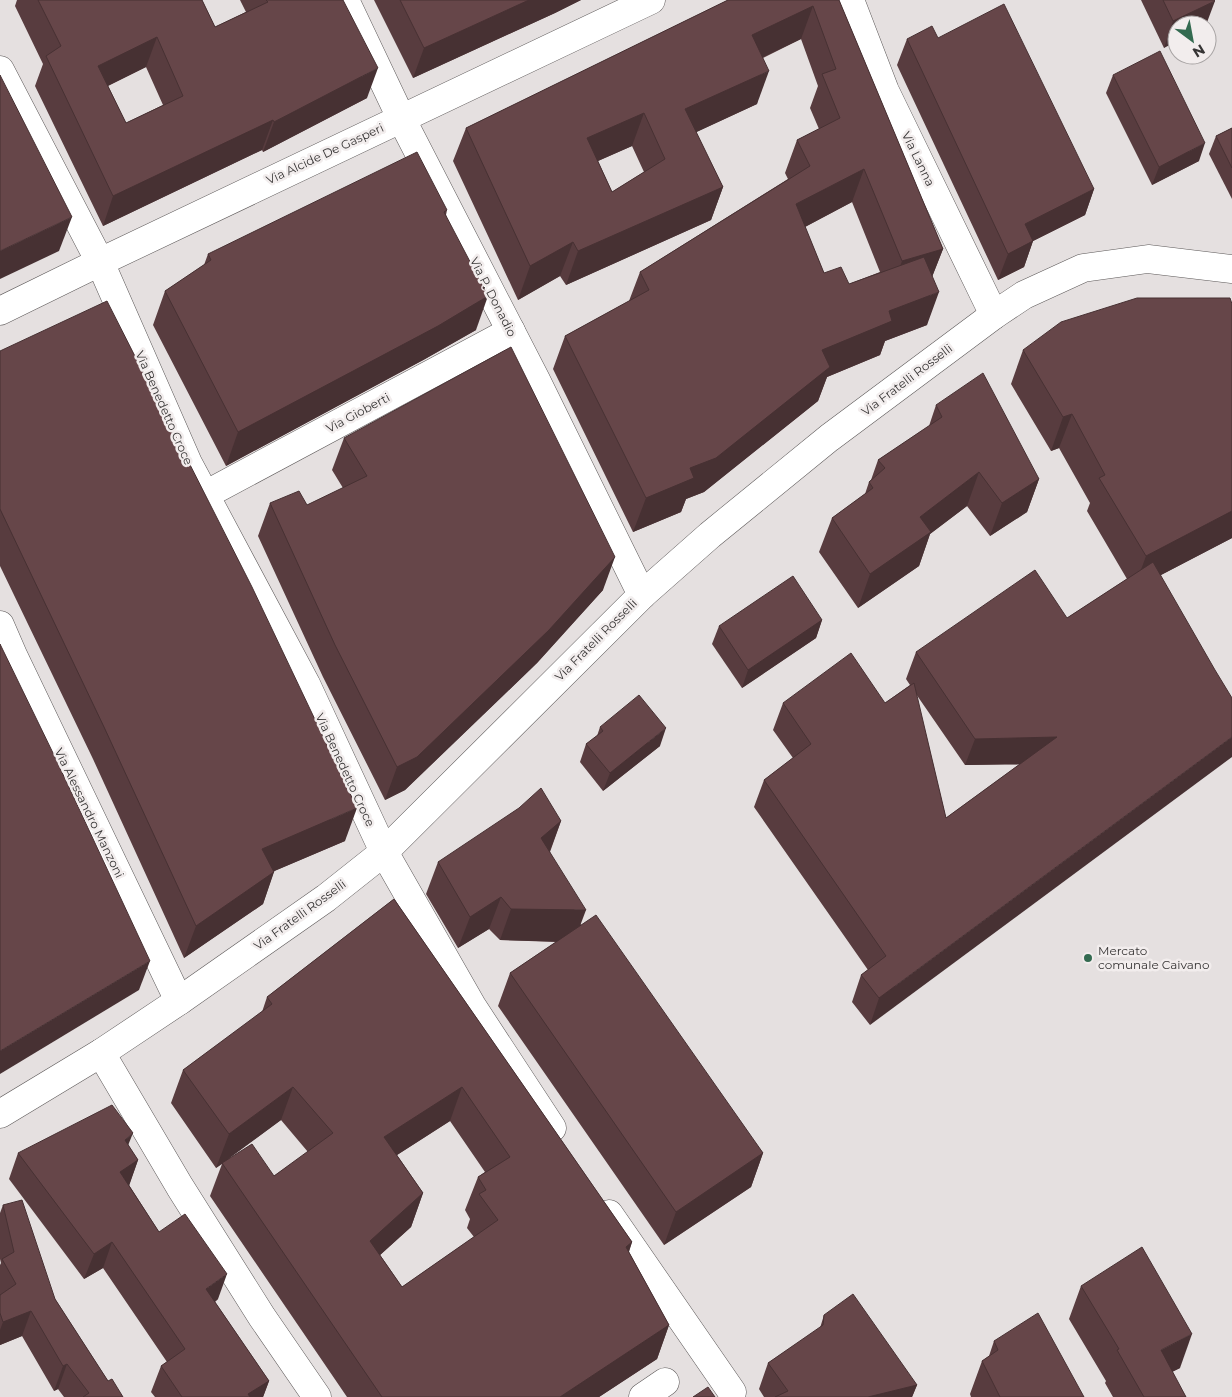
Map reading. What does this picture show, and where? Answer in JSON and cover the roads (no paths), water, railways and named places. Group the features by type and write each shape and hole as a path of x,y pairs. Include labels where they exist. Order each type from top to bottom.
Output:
{"street":[{"name":"Via P. Donadio","path":"345,0 401,118 511,331 642,595"},
{"name":"Via Alcide De Gasperi","path":"0,311 651,0"},
{"name":"Via Lanna","path":"850,0 885,91 994,315"},
{"name":"Via Benedetto Croce","path":"0,70 100,262 188,463 306,684 384,852 472,1006 565,1148"},
{"name":"Via Fratelli Rosselli","path":"0,1114 101,1053 179,1001 326,898 384,852 642,595 710,535 829,438 994,315 1024,295 1083,268 1148,259 1232,269"},
{"name":"Via Gioberti","path":"205,495 511,331"},
{"name":"Via Alessandro Manzoni","path":"0,625 179,1001"},
{"path":"101,1053 180,1188 262,1317 317,1397"},
{"path":"593,1190 732,1392"}],"place":[{"name":"Mercato comunale Caivano","path":"1088,958"}]}
